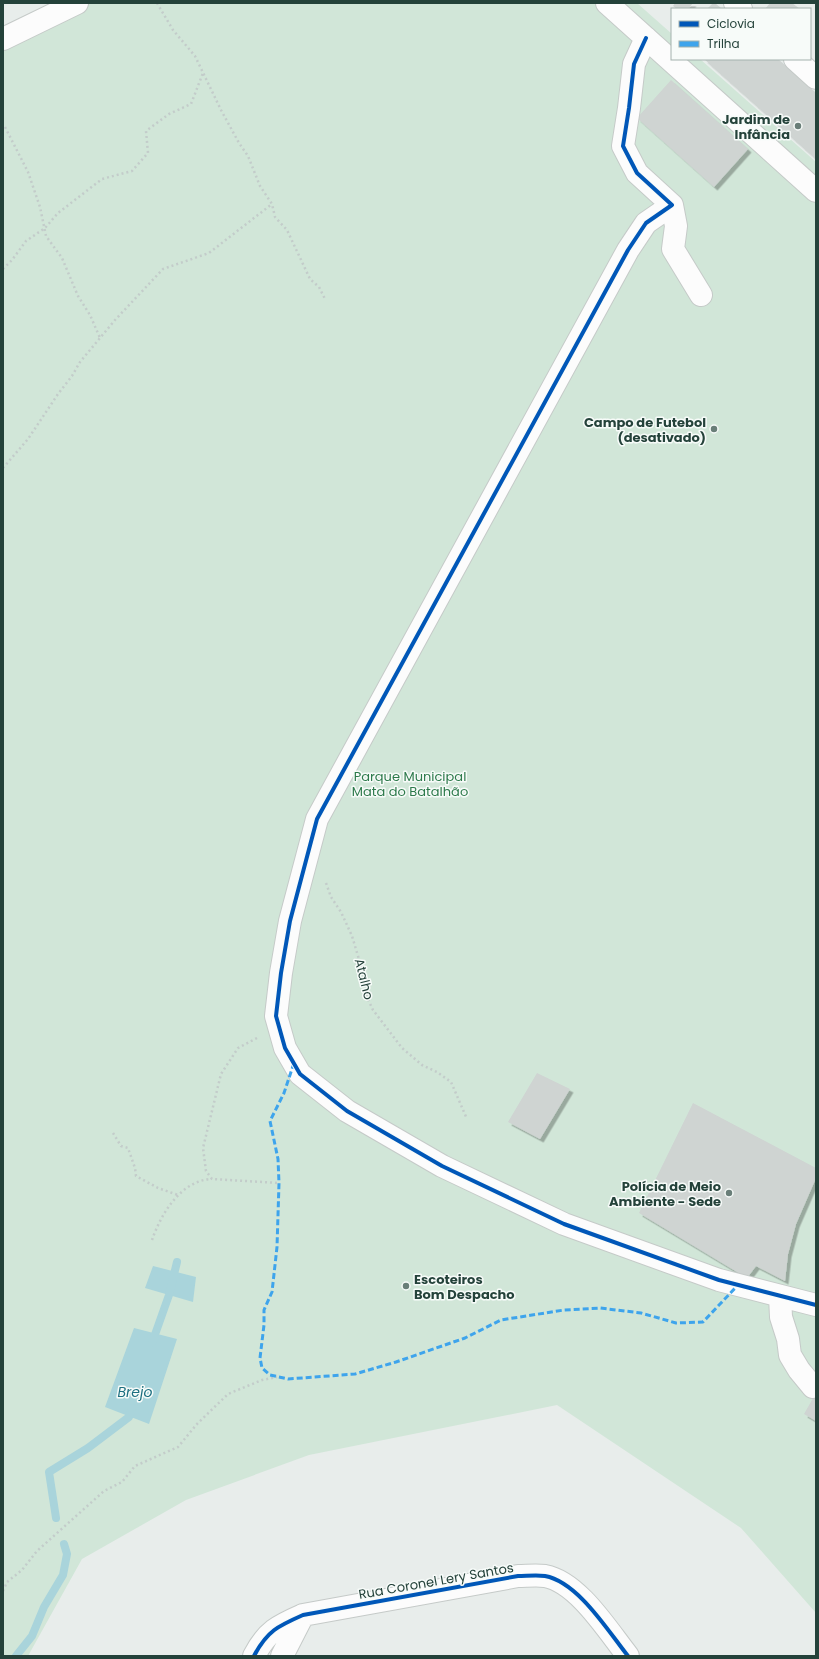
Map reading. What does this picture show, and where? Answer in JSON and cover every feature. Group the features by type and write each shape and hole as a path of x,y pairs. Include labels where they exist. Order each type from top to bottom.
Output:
{"street":[{"path":"3,39 77,3"},
{"path":"607,3 816,191"},
{"path":"646,38 634,64 623,146 637,173 672,205 676,226 673,249 701,295"},
{"path":"796,60 816,78"},
{"path":"672,205 646,224 628,250 317,820 287,936 276,1016 285,1048 300,1074 347,1111 442,1166 564,1224 719,1280 816,1305"},
{"path":"780,1296 781,1317 788,1339 790,1355 799,1370 813,1387"},
{"name":"Rua Coronel Lery Santos","path":"254,1656 266,1636 281,1625 303,1616 518,1576 546,1576 564,1584 583,1600 628,1656"},
{"path":"282,1656 303,1616"}],"path":[{"path":"157,3 173,30 195,56 232,130 248,156 260,186 272,204 275,217 287,230 310,279 319,287 325,299"},
{"path":"3,269 12,260 26,241 45,228 58,213 102,179 132,171 148,153 146,131 169,114 191,104 204,72"},
{"path":"5,127 28,172 40,207 46,236 62,258 78,296 90,314 100,338"},
{"path":"3,468 28,438 72,376 80,362 163,269 209,253 272,204"},
{"path":"212,1179 206,1171 203,1148 221,1074 238,1048 280,1028"},
{"path":"113,1133 121,1146 128,1148 136,1176 158,1188 178,1195"},
{"path":"152,1240 163,1216 178,1195 200,1179 279,1183"},
{"path":"3,1591 7,1582 22,1570 37,1551 104,1491 122,1482 135,1466 178,1447 197,1424 228,1394 262,1380 277,1377"}],"green space":[{"name":"Parque Municipal Mata do Batalhão","path":"54,3 637,3 671,33 671,60 701,60 816,162 816,1613 741,1528 557,1405 309,1455 186,1500 82,1559 28,1656 3,1656 3,28"}],"water":[{"path":"153,1266 196,1277 193,1302 145,1288"},
{"name":"Brejo","path":"134,1328 177,1339 149,1424 105,1407"}],"building":[{"path":"675,3 693,3 689,8 676,8 673,6"},
{"path":"715,3 721,8 708,8"},
{"path":"770,3 792,3 799,8 766,8"},
{"name":"Jardim de Infância","path":"705,60 779,60 816,93 816,159"},
{"path":"671,80 748,149 714,187 637,118"},
{"path":"537,1073 570,1089 540,1139 508,1122"},
{"name":"Polícia de Meio Ambiente - Sede","path":"693,1103 816,1168 816,1178 796,1224 788,1254 785,1281 756,1266 747,1278 639,1213"},
{"path":"816,1393 816,1421 804,1414"}],"waterway":[{"path":"152,1343 169,1295 177,1262"},
{"path":"56,1518 49,1472 88,1448 129,1417 132,1408"},
{"path":"16,1656 32,1636 44,1607 63,1575 67,1554 64,1544"}],"marked path":[{"path":"294,1063 284,1093 270,1121 278,1159 279,1183 277,1247 272,1292 264,1310 264,1325 260,1358 262,1368 270,1375 288,1379 355,1374 396,1362 465,1338 501,1320 564,1310 600,1308 641,1313 676,1323 703,1322 738,1285"}],"cycle path":[{"path":"646,38 634,64 623,146 637,173 672,205 646,223 628,250 317,819 290,921 281,973 276,1016 285,1048 300,1074 347,1111 442,1166 564,1224 719,1280 816,1305"},
{"path":"254,1656 264,1641 274,1630 303,1615 518,1576 545,1576 557,1580 569,1588 580,1597 602,1621 628,1656"}],"place":[{"name":"Jardim de Infância","path":"798,126"},
{"name":"Campo de Futebol (desativado)","path":"714,429"},
{"name":"Polícia de Meio Ambiente - Sede","path":"729,1193"},
{"name":"Escoteiros Bom Despacho","path":"406,1286"}]}
